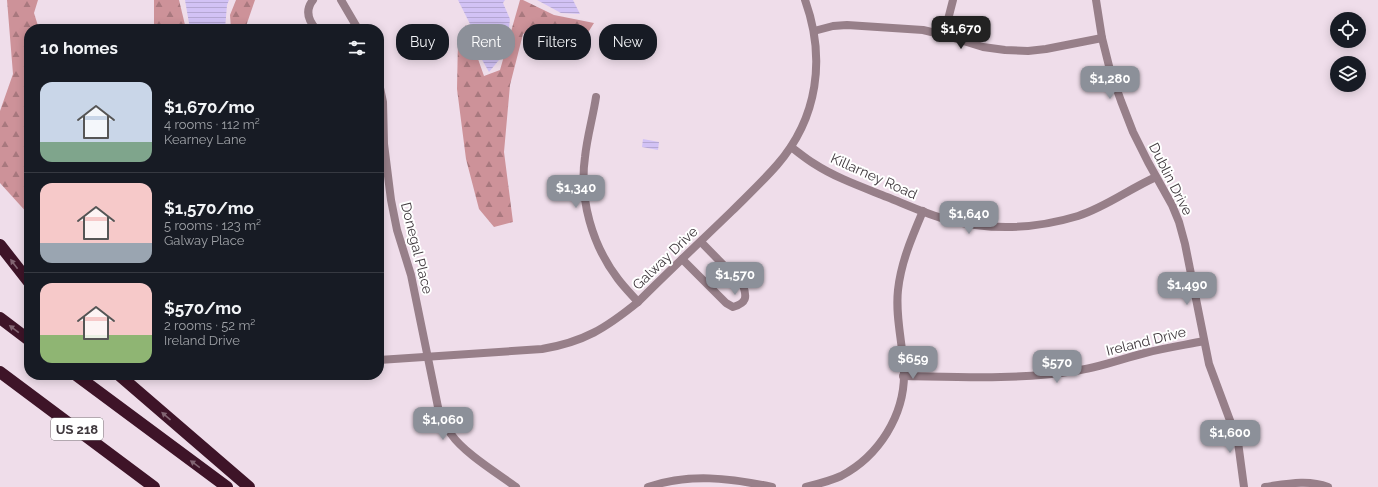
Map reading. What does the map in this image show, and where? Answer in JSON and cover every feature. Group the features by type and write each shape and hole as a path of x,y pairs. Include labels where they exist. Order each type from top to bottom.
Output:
{"highway":[{"path":"0,245 24,276"},
{"path":"0,318 24,336"},
{"name":"US 218","path":"0,372 154,487"},
{"name":"US 218","path":"83,380 227,487"},
{"path":"125,380 249,487"},
{"path":"0,382 149,487"}],"street":[{"path":"312,0 308,11 309,18 313,24"},
{"path":"340,0 355,24"},
{"name":"Galway Drive","path":"384,360 542,349 562,346 598,332 638,302 769,174 791,147 800,131 807,114 817,72 814,31 805,0"},
{"path":"944,35 953,0"},
{"name":"Dublin Drive","path":"1096,0 1102,38 1110,70 1121,101 1133,132 1172,205 1179,222 1185,244 1209,364 1238,442 1244,487"},
{"path":"814,31 834,26 847,25 923,30 983,47 1028,51 1102,38"},
{"path":"596,97 593,120 584,158 583,180 585,202 590,224 597,244 606,261 618,279 638,302"},
{"name":"Donegal Place","path":"384,144 397,230 411,275 440,412 444,423 451,435 463,448 516,487"},
{"name":"Killarney Road","path":"791,147 813,163 835,175 923,212 974,226 1001,228 1028,227 1054,223 1080,215 1110,203 1141,183 1156,177"},
{"path":"806,487 824,483 841,476 857,466 869,456 881,442 890,428 897,412 902,394 904,376 898,310 898,290 901,270 906,253 923,212"},
{"path":"682,259 726,303 733,307 740,305 745,300 743,285 701,242"},
{"name":"Ireland Drive","path":"904,376 1008,378 1035,376 1076,371 1144,353 1204,341"},
{"path":"648,487 677,480 704,477 728,478 772,487"},
{"path":"1265,487 1301,482 1321,484 1328,487"}],"green space":[{"path":"7,0 38,0 34,13 37,24 24,24 24,209 0,183 0,111 13,74"},
{"path":"154,0 179,0 185,24 154,24"},
{"path":"236,0 255,0 247,24 231,24 230,15"},
{"path":"520,0 523,0 554,15 594,23 591,28 591,24 523,24 523,34 510,85 504,152 513,222 494,227 479,209 466,159 457,89 458,60 478,60 484,76 500,70 503,60 515,60 515,24 513,24"}],"shaded area":[{"path":"185,0 229,0 227,5 225,24 189,24"},
{"path":"458,0 505,0 503,3 510,19 509,24 470,24"},
{"path":"537,0 573,0 580,14 561,13"},
{"path":"482,60 499,60 489,72"},
{"path":"643,139 659,142 658,150 642,147"}]}
